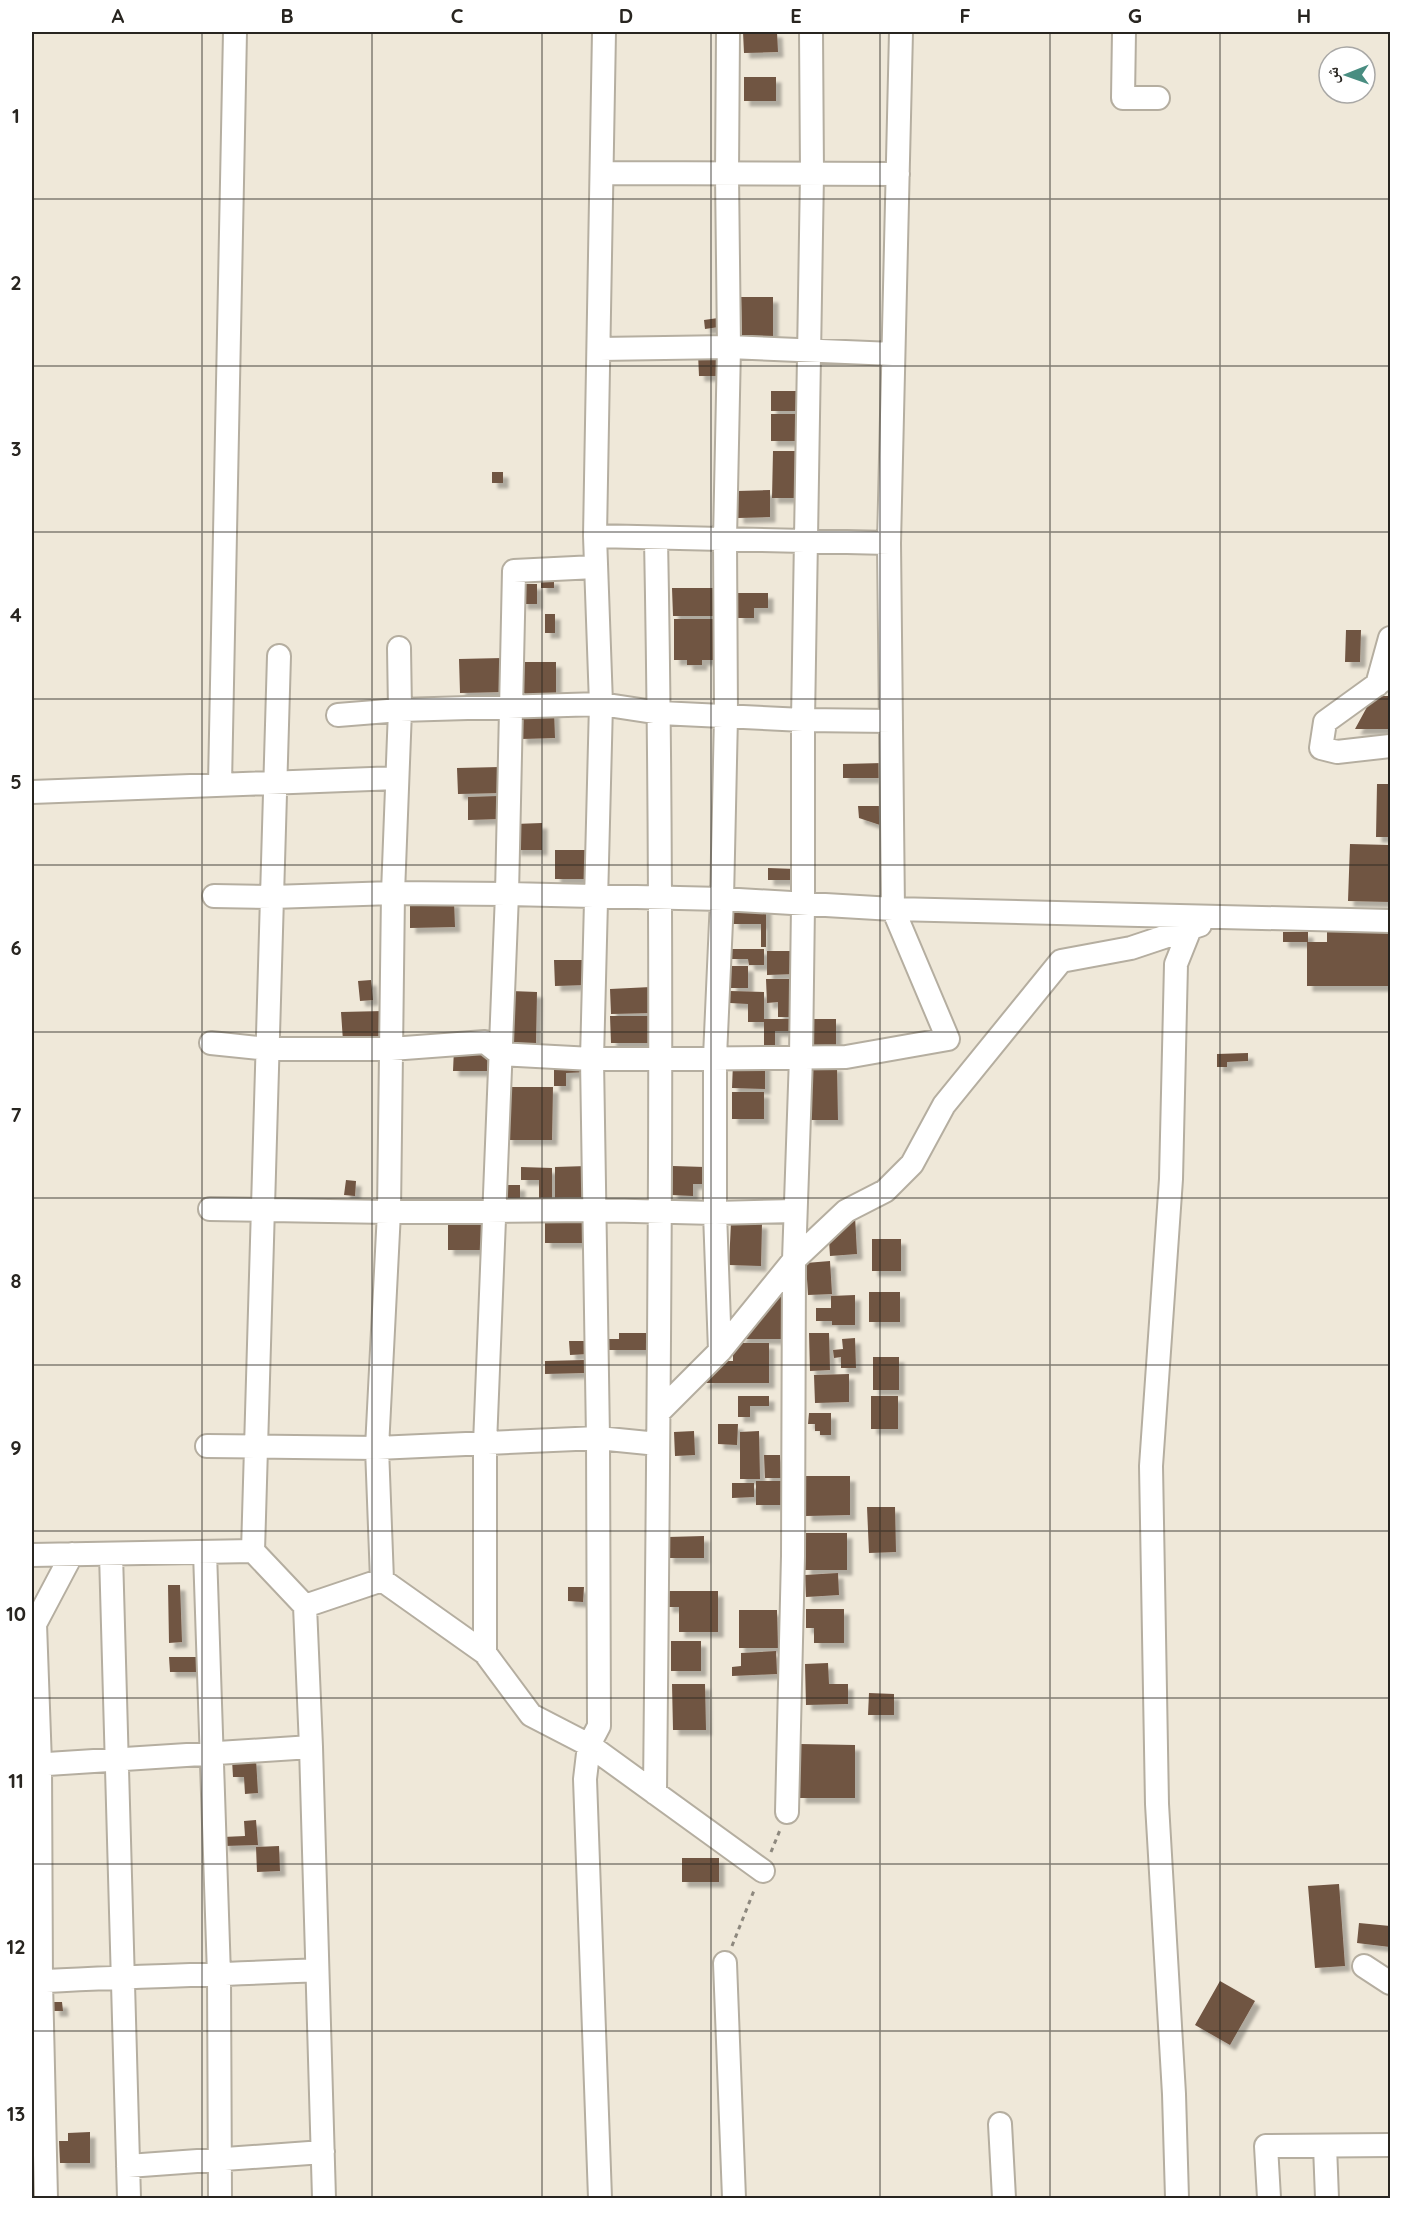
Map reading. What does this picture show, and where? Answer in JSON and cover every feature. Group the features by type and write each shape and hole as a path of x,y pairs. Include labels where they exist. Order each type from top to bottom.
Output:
{"street":[{"path":"220,784 235,32"},
{"path":"600,2199 585,1779 589,1745 599,1726 598,1438 592,1059 601,704 595,536 604,32"},
{"path":"720,1351 715,1213 715,1057 722,899 726,716 729,347 728,32"},
{"path":"787,1812 793,1556 794,1260 801,1057 805,540 812,174 811,32"},
{"path":"212,1043 268,1049 391,1049 485,1042 500,1054 592,1059 660,1059 846,1057 948,1039 893,909 889,543 901,32"},
{"path":"1124,32 1123,98 1158,98"},
{"path":"602,173 898,174"},
{"path":"600,349 729,347 893,354"},
{"path":"595,536 889,543"},
{"path":"655,1792 660,1211 660,713 657,538"},
{"path":"485,1653 485,1444 507,894 514,571 595,567"},
{"path":"1390,638 1384,680 1325,722 1321,748 1337,752 1390,746"},
{"path":"382,1580 377,1448 389,1212 393,893 400,710 399,648"},
{"path":"279,656 253,1551 305,1606 324,2199"},
{"path":"338,715 400,710 601,704 660,713 803,720 891,721"},
{"path":"32,792 397,778"},
{"path":"214,896 272,897 393,893 659,897 893,909 1390,921"},
{"path":"659,1412 720,1351 794,1260 846,1211 885,1191 912,1164 944,1105 1061,961 1131,948 1225,917"},
{"path":"1177,2199 1174,2094 1157,1804 1151,1466 1171,1179 1176,964 1190,929"},
{"path":"210,1209 389,1212 594,1210 715,1213 795,1211"},
{"path":"207,1446 377,1448 598,1438 658,1444"},
{"path":"32,1555 253,1551"},
{"path":"205,1552 219,1975 220,2199"},
{"path":"46,2199 36,1981 35,1624 72,1554"},
{"path":"111,1554 129,2199"},
{"path":"382,1580 485,1653 531,1715 589,1745 763,1871"},
{"path":"305,1606 382,1580"},
{"path":"36,1764 311,1748"},
{"path":"724,1963 734,2199"},
{"path":"1364,1966 1390,1983"},
{"path":"36,1981 317,1970"},
{"path":"1000,2124 1004,2199"},
{"path":"1269,2199 1266,2146 1390,2145"},
{"path":"1325,2146 1327,2199"},
{"path":"128,2166 323,2152"}],"building":[{"path":"743,32 777,32 778,52 744,53"},
{"path":"744,77 776,77 776,101 744,101"},
{"path":"741,297 773,297 773,340 742,340"},
{"path":"718,318 719,327 705,329 704,320"},
{"path":"698,354 720,354 720,376 699,376"},
{"path":"771,391 801,391 801,411 771,411"},
{"path":"771,414 799,414 799,441 771,441"},
{"path":"773,451 798,451 797,498 772,498"},
{"path":"492,472 503,472 503,483 492,483"},
{"path":"770,490 770,517 738,518 737,491"},
{"path":"541,579 554,579 554,588 541,588"},
{"path":"522,584 537,584 537,604 522,604"},
{"path":"672,588 715,588 715,616 673,616"},
{"path":"737,593 768,593 768,608 754,608 754,618 738,618"},
{"path":"545,614 555,614 555,633 545,633"},
{"path":"674,619 715,619 715,660 702,660 702,665 687,665 687,660 674,660"},
{"path":"1346,630 1361,630 1360,662 1345,662"},
{"path":"503,658 503,692 460,693 459,659"},
{"path":"519,662 556,662 556,698 519,698"},
{"path":"1373,696 1390,696 1390,729 1355,729"},
{"path":"554,711 555,738 521,739 520,712"},
{"path":"883,763 883,778 843,778 843,764"},
{"path":"500,767 501,793 458,794 457,768"},
{"path":"1377,784 1390,784 1390,837 1376,837"},
{"path":"498,796 499,819 468,820 468,797"},
{"path":"858,806 881,806 880,825 859,818"},
{"path":"542,823 542,850 515,850 515,824"},
{"path":"1350,844 1390,845 1390,902 1348,901"},
{"path":"555,850 586,850 586,879 555,879"},
{"path":"768,868 796,869 796,880 768,880"},
{"path":"454,901 455,927 410,928 410,902"},
{"path":"733,906 766,906 766,947 761,947 761,924 733,924"},
{"path":"1327,929 1390,929 1390,986 1307,986 1307,942 1327,942"},
{"path":"1283,932 1308,932 1308,942 1283,942"},
{"path":"731,949 764,949 764,965 749,965 748,959 732,959"},
{"path":"767,951 795,951 795,974 767,975"},
{"path":"554,960 585,960 586,985 555,986"},
{"path":"731,966 748,966 748,988 731,988"},
{"path":"766,979 796,979 796,1017 778,1017 778,1002 767,1003"},
{"path":"371,980 373,1000 360,1001 358,981"},
{"path":"651,987 652,1013 611,1014 610,989"},
{"path":"511,991 537,992 536,1043 510,1043"},
{"path":"730,991 764,992 764,1019 794,1019 794,1031 775,1031 775,1049 764,1049 764,1022 748,1022 748,1004 730,1003"},
{"path":"383,1011 384,1040 343,1041 341,1012"},
{"path":"610,1016 653,1016 654,1043 611,1043"},
{"path":"809,1019 836,1019 836,1046 809,1046"},
{"path":"454,1049 488,1050 487,1071 453,1071"},
{"path":"1248,1053 1248,1061 1227,1062 1227,1067 1217,1067 1217,1054"},
{"path":"733,1063 765,1063 765,1089 732,1088"},
{"path":"554,1064 587,1064 587,1072 566,1073 566,1086 554,1086"},
{"path":"808,1066 837,1066 838,1120 809,1120"},
{"path":"508,1087 553,1087 552,1140 507,1140"},
{"path":"732,1092 764,1092 764,1119 732,1119"},
{"path":"587,1166 587,1198 555,1199 555,1167"},
{"path":"673,1166 705,1167 704,1184 693,1184 693,1196 672,1195"},
{"path":"521,1167 552,1168 552,1199 539,1199 539,1180 521,1180"},
{"path":"346,1180 356,1181 355,1196 344,1195"},
{"path":"505,1185 520,1185 520,1199 505,1200"},
{"path":"855,1216 857,1254 830,1256 829,1240"},
{"path":"545,1217 586,1217 587,1243 545,1243"},
{"path":"448,1220 485,1220 485,1250 448,1250"},
{"path":"731,1222 762,1223 761,1266 729,1265"},
{"path":"872,1239 901,1239 901,1271 872,1271"},
{"path":"830,1261 832,1294 808,1295 806,1263"},
{"path":"869,1292 900,1292 900,1322 869,1322"},
{"path":"773,1293 784,1294 782,1339 738,1339"},
{"path":"855,1295 855,1325 832,1325 832,1321 816,1321 816,1308 831,1308 831,1296"},
{"path":"619,1333 649,1333 648,1350 609,1350 609,1339 619,1339"},
{"path":"809,1333 829,1333 830,1370 810,1371"},
{"path":"855,1338 856,1368 841,1368 841,1357 834,1358 833,1350 843,1349 842,1339"},
{"path":"569,1341 587,1341 588,1354 570,1355"},
{"path":"733,1343 769,1343 769,1383 701,1383 722,1361 733,1361"},
{"path":"873,1357 899,1357 899,1390 873,1390"},
{"path":"584,1360 584,1373 545,1374 545,1361"},
{"path":"849,1374 849,1402 815,1403 814,1375"},
{"path":"738,1396 769,1396 769,1406 750,1406 750,1417 738,1417"},
{"path":"871,1396 898,1396 898,1429 871,1429"},
{"path":"809,1413 831,1413 831,1435 820,1435 820,1431 815,1431 815,1424 808,1424"},
{"path":"718,1424 738,1424 737,1445 718,1444"},
{"path":"694,1431 695,1455 675,1456 674,1432"},
{"path":"759,1431 760,1479 740,1479 740,1432"},
{"path":"764,1455 780,1455 781,1478 765,1478"},
{"path":"806,1476 850,1476 850,1515 806,1516"},
{"path":"756,1481 784,1481 783,1505 756,1505"},
{"path":"732,1483 754,1483 754,1497 732,1498"},
{"path":"867,1507 895,1507 896,1552 869,1553"},
{"path":"806,1533 847,1533 847,1570 805,1570"},
{"path":"704,1536 704,1558 668,1558 668,1537"},
{"path":"838,1573 839,1595 806,1597 805,1575"},
{"path":"168,1585 180,1585 182,1642 169,1643"},
{"path":"568,1587 584,1587 583,1602 568,1601"},
{"path":"667,1591 718,1591 718,1632 679,1632 679,1607 667,1607"},
{"path":"806,1609 844,1609 844,1643 814,1643 814,1628 806,1628"},
{"path":"739,1610 777,1610 778,1648 739,1648"},
{"path":"671,1641 701,1641 701,1671 671,1671"},
{"path":"776,1651 777,1674 732,1676 732,1667 741,1666 741,1653"},
{"path":"169,1657 203,1657 203,1672 170,1672"},
{"path":"828,1663 829,1684 848,1684 848,1704 806,1705 805,1664"},
{"path":"672,1684 705,1684 706,1730 673,1730"},
{"path":"869,1693 894,1694 894,1715 868,1715"},
{"path":"800,1744 855,1745 855,1798 800,1798"},
{"path":"256,1759 258,1793 245,1794 244,1777 233,1777 232,1760"},
{"path":"256,1820 258,1845 224,1846 223,1837 245,1836 244,1821"},
{"path":"279,1846 280,1871 257,1872 256,1847"},
{"path":"682,1858 719,1858 719,1882 682,1882"},
{"path":"1339,1884 1345,1966 1315,1968 1308,1886"},
{"path":"1359,1923 1390,1926 1390,1947 1357,1943"},
{"path":"1220,1981 1255,2001 1230,2045 1195,2025"},
{"path":"54,2002 62,2002 63,2011 54,2011"},
{"path":"90,2132 90,2163 60,2163 59,2141 68,2141 68,2133"}]}
